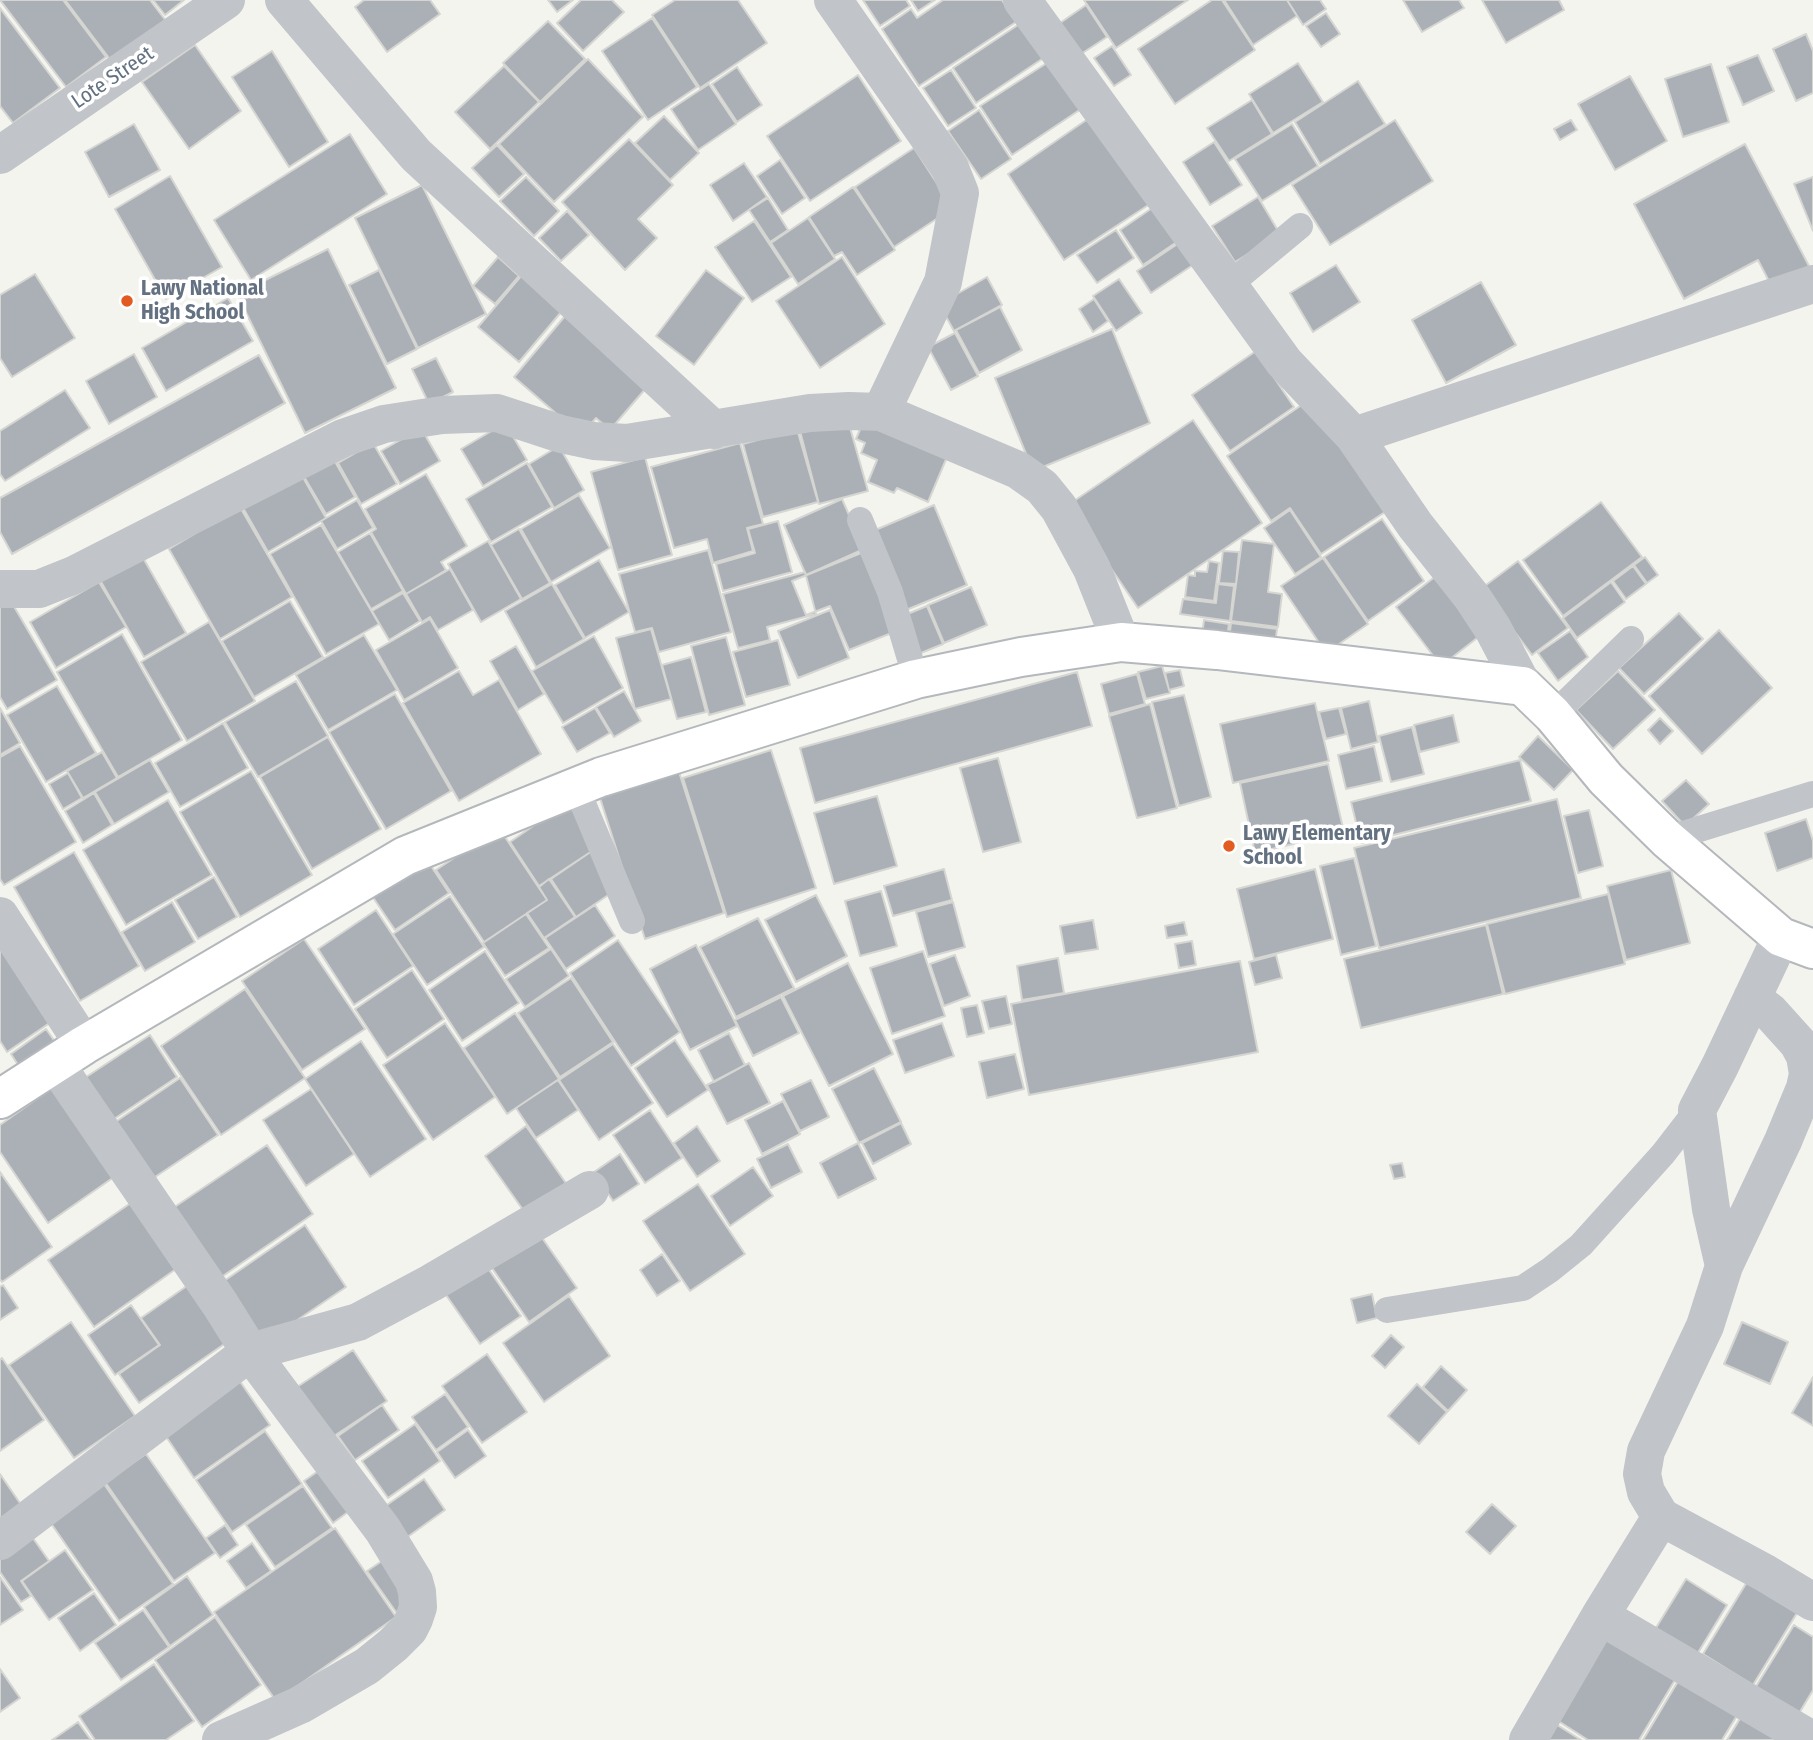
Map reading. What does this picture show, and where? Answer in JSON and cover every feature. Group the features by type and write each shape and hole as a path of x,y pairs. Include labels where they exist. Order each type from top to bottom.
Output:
{"main road":[{"path":"0,1099 69,1054 405,856 576,786 916,679 1021,657 1121,642 1217,650 1523,685 1553,715 1606,779 1667,839 1797,943"}],"street":[{"name":"Lote Street","path":"0,155 226,0"},
{"path":"284,0 416,155 714,430"},
{"path":"833,0 950,169 960,193 943,282 881,412"},
{"path":"1023,0 1284,362 1354,436 1415,525 1472,597 1493,629 1523,685"},
{"path":"1354,436 1813,284"},
{"path":"0,589 38,589 74,575 343,438 384,424 442,415 497,413 561,434 594,441 627,443 810,413 881,412 1018,470 1042,486 1059,508 1092,569 1121,642"},
{"path":"0,916 69,1054 220,1304 250,1352 383,1530 414,1581 417,1592 418,1607 408,1629 367,1666 300,1705 221,1740"},
{"path":"1724,1266 1711,1209 1697,1110 1752,998 1797,943"},
{"path":"1752,998 1770,1012 1798,1043 1805,1056 1808,1074 1805,1088 1724,1266 1705,1326 1646,1451 1642,1474 1646,1492 1661,1517 1813,1602"},
{"path":"0,1541 250,1352 358,1322 590,1190"},
{"path":"1528,1740 1661,1517"},
{"path":"1600,1616 1812,1740"}],"lane":[{"path":"1229,285 1300,226"},
{"path":"860,520 890,592 916,679"},
{"path":"1553,715 1631,639"},
{"path":"576,786 632,921"},
{"path":"1667,839 1813,794"},
{"path":"1387,1310 1523,1287 1550,1270 1581,1245 1663,1154 1697,1110"}],"building":[{"path":"0,0 63,0 106,57 66,87"},
{"path":"65,0 150,0 166,21 112,62"},
{"path":"153,0 184,0 165,15"},
{"path":"364,0 430,0 440,14 387,52 355,7"},
{"path":"548,0 573,0 557,12"},
{"path":"581,0 612,0 624,12 583,51 557,23"},
{"path":"675,0 738,0 767,43 700,88 652,15"},
{"path":"863,0 906,0 910,6 880,26"},
{"path":"911,0 935,0 918,11"},
{"path":"943,0 1002,0 1016,22 919,86 882,29 911,9 917,18"},
{"path":"1084,0 1188,0 1116,48"},
{"path":"1212,0 1222,0 1255,50 1175,104 1138,49"},
{"path":"1224,0 1287,0 1297,16 1253,45"},
{"path":"1287,0 1320,0 1326,9 1303,25"},
{"path":"1403,0 1459,0 1464,8 1422,32"},
{"path":"1482,0 1559,0 1564,10 1506,43"},
{"path":"1086,5 1107,37 1081,54 1060,23"},
{"path":"0,8 60,88 13,123 0,106"},
{"path":"1326,13 1340,34 1321,47 1306,26"},
{"path":"652,18 697,87 648,120 602,51"},
{"path":"548,21 585,59 540,102 503,63"},
{"path":"1024,21 1048,55 976,103 953,68"},
{"path":"1806,34 1813,51 1813,93 1796,101 1773,49"},
{"path":"195,45 241,111 189,149 142,82"},
{"path":"1112,46 1131,75 1114,86 1094,58"},
{"path":"272,51 328,142 289,167 232,77"},
{"path":"1758,55 1774,91 1743,105 1727,67"},
{"path":"588,59 643,117 554,202 499,144"},
{"path":"1050,61 1081,109 1012,155 980,106"},
{"path":"1298,63 1323,102 1273,133 1249,94"},
{"path":"1711,64 1729,122 1683,137 1665,79"},
{"path":"504,66 539,102 490,149 455,112"},
{"path":"737,67 762,105 737,122 712,84"},
{"path":"951,70 976,108 948,126 923,88"},
{"path":"858,75 901,141 810,201 767,136"},
{"path":"1630,76 1667,141 1615,170 1578,104"},
{"path":"1358,81 1385,124 1320,164 1295,122"},
{"path":"709,84 736,124 698,150 671,109"},
{"path":"1252,100 1272,134 1229,161 1207,128"},
{"path":"979,110 1011,159 981,179 948,131"},
{"path":"1095,114 1153,202 1064,260 1008,174"},
{"path":"664,116 699,153 670,180 635,143"},
{"path":"1395,120 1433,181 1330,245 1292,185"},
{"path":"1571,120 1577,130 1560,140 1554,129"},
{"path":"134,124 160,170 109,197 85,152"},
{"path":"1292,124 1318,166 1262,201 1235,159"},
{"path":"350,134 387,194 251,280 214,220"},
{"path":"629,139 673,185 638,219 657,238 625,270 562,202"},
{"path":"1214,142 1242,185 1210,205 1183,162"},
{"path":"1745,144 1809,266 1772,287 1758,260 1684,299 1634,204"},
{"path":"497,145 524,174 499,197 472,168"},
{"path":"914,148 953,208 894,247 855,187"},
{"path":"780,160 805,198 782,214 757,176"},
{"path":"744,163 767,197 733,221 710,185"},
{"path":"170,176 222,267 166,299 115,209"},
{"path":"526,177 559,211 534,236 500,201"},
{"path":"1813,177 1813,231 1794,184"},
{"path":"422,185 486,314 418,348 355,218"},
{"path":"853,187 895,250 857,275 842,252 834,256 809,217"},
{"path":"1258,197 1280,234 1235,262 1212,226"},
{"path":"768,198 788,230 770,242 749,210"},
{"path":"1161,202 1184,237 1143,265 1120,230"},
{"path":"567,211 589,235 561,261 539,238"},
{"path":"808,218 835,259 798,284 771,243"},
{"path":"754,221 791,277 752,302 715,247"},
{"path":"1116,230 1134,258 1097,283 1077,255"},
{"path":"1182,241 1196,263 1151,293 1137,271"},
{"path":"328,249 396,388 305,433 237,294"},
{"path":"498,257 519,276 495,304 473,286"},
{"path":"842,257 885,324 820,368 776,301"},
{"path":"1336,265 1360,302 1313,332 1290,293"},
{"path":"379,270 417,349 387,364 349,285"},
{"path":"706,270 744,298 694,365 656,336"},
{"path":"35,274 75,338 12,377 0,358 0,295"},
{"path":"521,276 562,311 519,362 478,327"},
{"path":"987,277 1002,305 954,331 939,304"},
{"path":"1119,279 1142,313 1116,331 1093,296"},
{"path":"1481,282 1516,345 1446,383 1412,320"},
{"path":"228,298 253,341 166,391 142,348"},
{"path":"1094,299 1108,321 1093,332 1079,309"},
{"path":"1000,307 1022,350 979,373 956,330"},
{"path":"565,316 647,387 610,430 596,418 581,435 514,377"},
{"path":"1112,329 1150,423 1033,471 995,378"},
{"path":"955,333 978,376 951,390 928,347"},
{"path":"1256,351 1294,407 1230,451 1192,395"},
{"path":"134,354 157,397 109,424 86,381"},
{"path":"259,355 285,403 12,554 0,532 0,498"},
{"path":"436,358 453,392 429,404 412,369"},
{"path":"65,390 90,428 5,481 0,474 0,431"},
{"path":"1309,400 1385,512 1321,554 1290,508 1271,521 1227,456"},
{"path":"847,417 868,491 819,504 800,431"},
{"path":"864,420 947,457 928,502 897,488 894,493 868,482 877,460 861,453 865,443 856,439"},
{"path":"1193,420 1262,523 1138,608 1068,505"},
{"path":"505,423 527,460 483,486 461,449"},
{"path":"421,428 440,461 400,484 381,451"},
{"path":"797,429 818,502 763,517 743,444"},
{"path":"373,443 397,484 361,504 338,463"},
{"path":"740,443 763,524 747,528 753,551 713,563 707,539 674,548 651,467"},
{"path":"559,446 584,490 554,508 529,464"},
{"path":"645,457 672,555 618,570 591,472"},
{"path":"333,458 355,497 326,514 303,475"},
{"path":"527,463 552,507 491,542 466,499"},
{"path":"300,472 326,518 268,552 242,506"},
{"path":"426,474 467,546 441,562 446,570 406,594 371,532 376,529 365,509"},
{"path":"579,495 610,548 551,582 521,529"},
{"path":"842,499 864,549 806,575 784,525"},
{"path":"357,500 373,528 337,549 321,521"},
{"path":"1601,502 1642,557 1563,616 1523,560"},
{"path":"934,505 967,585 906,610 873,531"},
{"path":"240,507 292,597 220,639 169,549"},
{"path":"1290,510 1321,557 1295,574 1264,528"},
{"path":"1382,519 1424,581 1368,621 1324,557"},
{"path":"778,521 792,572 723,591 716,564 755,553 748,529"},
{"path":"321,525 379,624 326,654 270,554"},
{"path":"519,529 550,583 522,599 491,545"},
{"path":"370,533 403,591 371,609 338,552"},
{"path":"1242,540 1274,544 1268,592 1282,594 1278,627 1231,621"},
{"path":"488,541 521,599 481,622 448,564"},
{"path":"708,550 731,632 659,652 652,628 635,632 619,574"},
{"path":"866,551 899,630 849,650 830,606 806,615 792,581"},
{"path":"1223,551 1239,552 1236,584 1219,583"},
{"path":"142,556 186,633 144,657 100,580"},
{"path":"1645,557 1658,575 1647,583 1634,565"},
{"path":"1323,558 1368,624 1326,653 1281,586"},
{"path":"599,560 629,612 585,638 555,585"},
{"path":"1209,561 1219,563 1214,601 1185,597 1188,575 1195,576 1195,571 1207,572"},
{"path":"1518,561 1568,628 1532,655 1482,588"},
{"path":"1633,566 1646,584 1626,599 1613,581"},
{"path":"450,569 473,610 438,630 430,617 422,622 406,594"},
{"path":"1445,569 1490,628 1441,666 1396,607"},
{"path":"805,572 816,614 767,627 770,640 738,648 723,594"},
{"path":"99,582 126,627 56,668 30,622"},
{"path":"1611,582 1625,602 1577,638 1563,618"},
{"path":"552,584 584,639 536,667 505,611"},
{"path":"1218,584 1234,586 1230,621 1180,614 1183,599 1216,603"},
{"path":"971,587 987,625 944,643 928,605"},
{"path":"403,593 420,621 389,640 372,611"},
{"path":"9,598 57,680 7,709 0,697 0,604"},
{"path":"290,601 323,657 254,697 222,641"},
{"path":"927,606 943,644 916,655 900,617"},
{"path":"830,610 849,658 798,678 778,631"},
{"path":"1679,613 1703,639 1644,694 1619,668"},
{"path":"430,619 458,668 404,700 376,650"},
{"path":"1204,620 1229,624 1226,645 1201,642"},
{"path":"209,622 255,701 187,741 141,662"},
{"path":"1231,623 1277,629 1274,653 1228,648"},
{"path":"651,629 671,699 635,709 616,638"},
{"path":"1719,630 1772,688 1702,754 1649,696"},
{"path":"1570,631 1588,657 1558,681 1538,653"},
{"path":"122,634 182,740 118,777 57,672"},
{"path":"364,635 397,690 328,730 296,675"},
{"path":"594,636 623,688 563,723 532,671"},
{"path":"726,637 745,705 709,715 691,646"},
{"path":"778,640 790,685 746,697 733,652"},
{"path":"516,646 544,694 518,710 490,661"},
{"path":"691,657 706,712 677,719 662,665"},
{"path":"1162,666 1170,693 1146,699 1138,672"},
{"path":"1180,670 1184,686 1169,690 1165,673"},
{"path":"459,671 473,695 499,680 541,754 459,801 403,703"},
{"path":"1618,671 1655,710 1613,749 1576,710"},
{"path":"1077,672 1092,726 815,803 800,748"},
{"path":"1137,674 1145,704 1109,714 1101,684"},
{"path":"296,681 328,736 258,777 225,722"},
{"path":"57,686 96,753 46,782 7,715"},
{"path":"624,691 641,721 614,737 596,707"},
{"path":"395,694 451,791 386,829 329,732"},
{"path":"1184,695 1211,797 1179,806 1152,702"},
{"path":"1369,701 1378,742 1351,749 1341,708"},
{"path":"1315,703 1329,761 1233,783 1220,724"},
{"path":"1150,704 1177,808 1137,818 1109,716"},
{"path":"0,708 20,743 0,755"},
{"path":"595,708 610,733 577,752 562,727"},
{"path":"1339,708 1346,734 1326,739 1319,712"},
{"path":"1453,715 1459,742 1420,752 1414,725"},
{"path":"1660,718 1673,731 1660,744 1648,730"},
{"path":"223,723 248,768 180,807 155,763"},
{"path":"1412,727 1424,774 1391,782 1379,736"},
{"path":"1538,736 1573,770 1554,790 1519,757"},
{"path":"328,737 381,829 312,869 260,777"},
{"path":"20,746 76,842 4,885 0,879 0,757"},
{"path":"1374,746 1382,781 1346,789 1338,755"},
{"path":"771,750 816,888 727,917 683,778"},
{"path":"102,752 117,778 83,798 67,771"},
{"path":"998,758 1021,842 983,852 960,768"},
{"path":"150,760 169,792 114,824 95,792"},
{"path":"1520,760 1531,801 1361,843 1351,802"},
{"path":"1328,764 1344,832 1255,853 1240,783"},
{"path":"251,771 312,875 240,917 180,812"},
{"path":"679,772 724,913 645,939 600,798"},
{"path":"68,773 82,798 63,809 49,784"},
{"path":"1686,780 1709,804 1685,826 1662,801"},
{"path":"94,793 112,825 83,843 65,811"},
{"path":"877,796 897,866 834,884 814,813"},
{"path":"1557,799 1581,898 1379,948 1354,848"},
{"path":"168,800 212,875 126,925 83,850"},
{"path":"568,802 598,847 539,886 510,842"},
{"path":"1589,810 1603,866 1578,873 1564,816"},
{"path":"1806,819 1813,841 1813,858 1777,871 1765,833"},
{"path":"499,828 547,900 484,942 436,870"},
{"path":"592,851 617,889 576,917 551,879"},
{"path":"74,852 139,966 80,1001 14,887"},
{"path":"423,854 449,893 395,930 368,890"},
{"path":"1354,858 1376,946 1341,955 1320,866"},
{"path":"944,869 952,900 893,916 884,886"},
{"path":"1315,869 1333,939 1254,959 1237,889"},
{"path":"1671,870 1690,943 1626,960 1607,886"},
{"path":"214,877 237,917 198,939 175,900"},
{"path":"549,879 575,917 544,938 527,913 547,900 539,887"},
{"path":"881,891 897,946 860,956 845,901"},
{"path":"1608,894 1625,964 1505,994 1487,924"},
{"path":"816,895 847,956 796,982 765,920"},
{"path":"450,896 484,947 427,985 393,934"},
{"path":"172,902 195,942 145,971 122,932"},
{"path":"953,902 965,947 928,957 916,912"},
{"path":"595,905 615,936 566,969 545,938"},
{"path":"376,910 413,966 354,1005 318,949"},
{"path":"526,914 549,948 505,976 483,943"},
{"path":"758,918 794,988 736,1017 700,947"},
{"path":"1093,920 1098,949 1065,954 1060,926"},
{"path":"1184,922 1187,935 1167,938 1165,926"},
{"path":"1486,925 1503,994 1361,1028 1344,959"},
{"path":"304,939 365,1029 302,1070 242,981"},
{"path":"618,940 680,1032 631,1066 570,973"},
{"path":"1192,941 1196,965 1179,968 1175,944"},
{"path":"696,945 737,1026 690,1050 650,969"},
{"path":"0,948 51,1022 7,1052 0,1041"},
{"path":"551,949 569,976 525,1007 506,979"},
{"path":"485,951 519,1003 462,1041 429,990"},
{"path":"923,951 945,1016 892,1034 870,968"},
{"path":"955,955 970,996 944,1006 930,964"},
{"path":"1276,955 1282,978 1255,985 1249,962"},
{"path":"1058,958 1064,993 1022,1000 1017,966"},
{"path":"1240,961 1258,1052 1029,1095 1011,1004"},
{"path":"848,963 893,1054 829,1086 783,996"},
{"path":"412,970 444,1019 387,1058 355,1009"},
{"path":"571,978 613,1042 560,1077 518,1013"},
{"path":"245,989 305,1078 221,1135 161,1046"},
{"path":"1006,996 1012,1024 989,1029 982,1001"},
{"path":"781,997 799,1033 753,1056 735,1020"},
{"path":"977,1005 984,1033 967,1037 961,1008"},
{"path":"515,1013 559,1079 507,1114 464,1048"},
{"path":"445,1023 495,1097 433,1140 383,1065"},
{"path":"942,1023 954,1056 905,1073 893,1040"},
{"path":"46,1029 58,1046 22,1071 11,1054"},
{"path":"729,1033 745,1065 714,1082 698,1050"},
{"path":"150,1035 177,1077 105,1125 77,1083"},
{"path":"675,1040 708,1090 667,1117 635,1068"},
{"path":"361,1041 426,1139 370,1177 305,1079"},
{"path":"613,1044 653,1103 599,1140 559,1080"},
{"path":"1015,1054 1024,1089 987,1098 979,1062"},
{"path":"749,1063 770,1103 727,1124 707,1085"},
{"path":"874,1068 901,1122 859,1143 832,1089"},
{"path":"180,1078 218,1135 146,1183 108,1127"},
{"path":"558,1080 578,1110 536,1138 516,1108"},
{"path":"811,1080 829,1117 800,1131 781,1094"},
{"path":"52,1088 114,1177 48,1223 0,1152 0,1125"},
{"path":"311,1089 354,1154 306,1186 263,1120"},
{"path":"783,1101 800,1134 762,1154 745,1120"},
{"path":"650,1110 682,1158 645,1183 613,1135"},
{"path":"901,1123 911,1144 873,1164 862,1143"},
{"path":"526,1126 570,1189 528,1217 485,1156"},
{"path":"697,1126 720,1161 697,1177 674,1143"},
{"path":"858,1143 876,1179 838,1198 820,1163"},
{"path":"788,1144 802,1172 771,1188 757,1159"},
{"path":"267,1145 313,1214 217,1280 170,1210"},
{"path":"620,1154 639,1184 613,1201 594,1172"},
{"path":"1402,1163 1405,1177 1394,1179 1390,1165"},
{"path":"753,1167 773,1196 730,1226 711,1196"},
{"path":"0,1172 52,1247 2,1282 0,1279"},
{"path":"698,1184 745,1254 690,1291 643,1221"},
{"path":"138,1198 183,1264 94,1327 48,1260"},
{"path":"305,1225 346,1287 265,1342 224,1281"},
{"path":"538,1232 577,1288 529,1322 490,1265"},
{"path":"662,1254 680,1281 657,1296 640,1270"},
{"path":"485,1264 521,1316 480,1344 444,1292"},
{"path":"194,1281 233,1338 139,1403 119,1374 160,1345 141,1318"},
{"path":"3,1285 18,1308 0,1320 0,1287"},
{"path":"1372,1294 1377,1318 1357,1323 1351,1299"},
{"path":"569,1296 610,1356 544,1402 503,1343"},
{"path":"131,1305 159,1345 115,1375 88,1335"},
{"path":"71,1322 135,1416 74,1458 9,1365"},
{"path":"1742,1322 1788,1342 1770,1384 1724,1364"},
{"path":"1391,1335 1404,1347 1385,1368 1372,1356"},
{"path":"353,1350 387,1401 331,1438 297,1387"},
{"path":"487,1354 527,1412 482,1443 442,1386"},
{"path":"2,1358 44,1420 0,1451 0,1360"},
{"path":"1441,1366 1467,1390 1448,1411 1423,1387"},
{"path":"1813,1377 1813,1426 1792,1413"},
{"path":"239,1380 270,1425 194,1478 163,1432"},
{"path":"1417,1384 1447,1412 1419,1444 1388,1416"},
{"path":"445,1394 468,1427 436,1450 412,1417"},
{"path":"382,1405 399,1430 355,1460 338,1436"},
{"path":"415,1424 440,1461 388,1498 362,1461"},
{"path":"468,1430 486,1456 455,1478 437,1452"},
{"path":"265,1431 302,1484 232,1532 196,1480"},
{"path":"146,1454 215,1553 174,1581 105,1482"},
{"path":"324,1467 352,1509 333,1523 304,1481"},
{"path":"0,1474 24,1509 0,1526"},
{"path":"424,1479 445,1510 406,1538 384,1507"},
{"path":"102,1481 173,1584 119,1621 48,1519"},
{"path":"303,1486 332,1528 275,1567 246,1525"},
{"path":"1492,1504 1516,1526 1490,1554 1466,1532"},
{"path":"225,1525 238,1545 220,1558 206,1538"},
{"path":"335,1528 396,1617 276,1701 214,1612"},
{"path":"28,1531 49,1561 21,1581 31,1596 21,1602 0,1572 0,1551"},
{"path":"252,1543 271,1571 246,1588 227,1561"},
{"path":"65,1550 93,1590 49,1620 22,1581"},
{"path":"388,1557 416,1598 396,1612 367,1571"},
{"path":"187,1576 213,1615 170,1646 144,1607"},
{"path":"0,1577 23,1610 0,1625"},
{"path":"1686,1579 1727,1605 1693,1661 1651,1636"},
{"path":"1747,1582 1797,1613 1753,1685 1703,1654"},
{"path":"94,1593 116,1625 80,1651 58,1618"},
{"path":"143,1610 169,1647 121,1680 95,1643"},
{"path":"215,1617 261,1685 202,1727 155,1660"},
{"path":"1794,1625 1813,1637 1813,1690 1798,1715 1755,1688"},
{"path":"1605,1630 1678,1675 1639,1740 1588,1740 1552,1717"},
{"path":"154,1664 194,1721 166,1740 95,1740 79,1716"},
{"path":"0,1669 20,1698 0,1712"},
{"path":"1680,1678 1738,1714 1722,1740 1643,1740"},
{"path":"1741,1717 1778,1740 1727,1740"},
{"path":"1551,1721 1581,1740 1539,1740"},
{"path":"78,1722 91,1740 52,1740"}],"place":[{"name":"Lawy National High School","path":"127,301"},
{"name":"Lawy Elementary School","path":"1229,846"}]}
